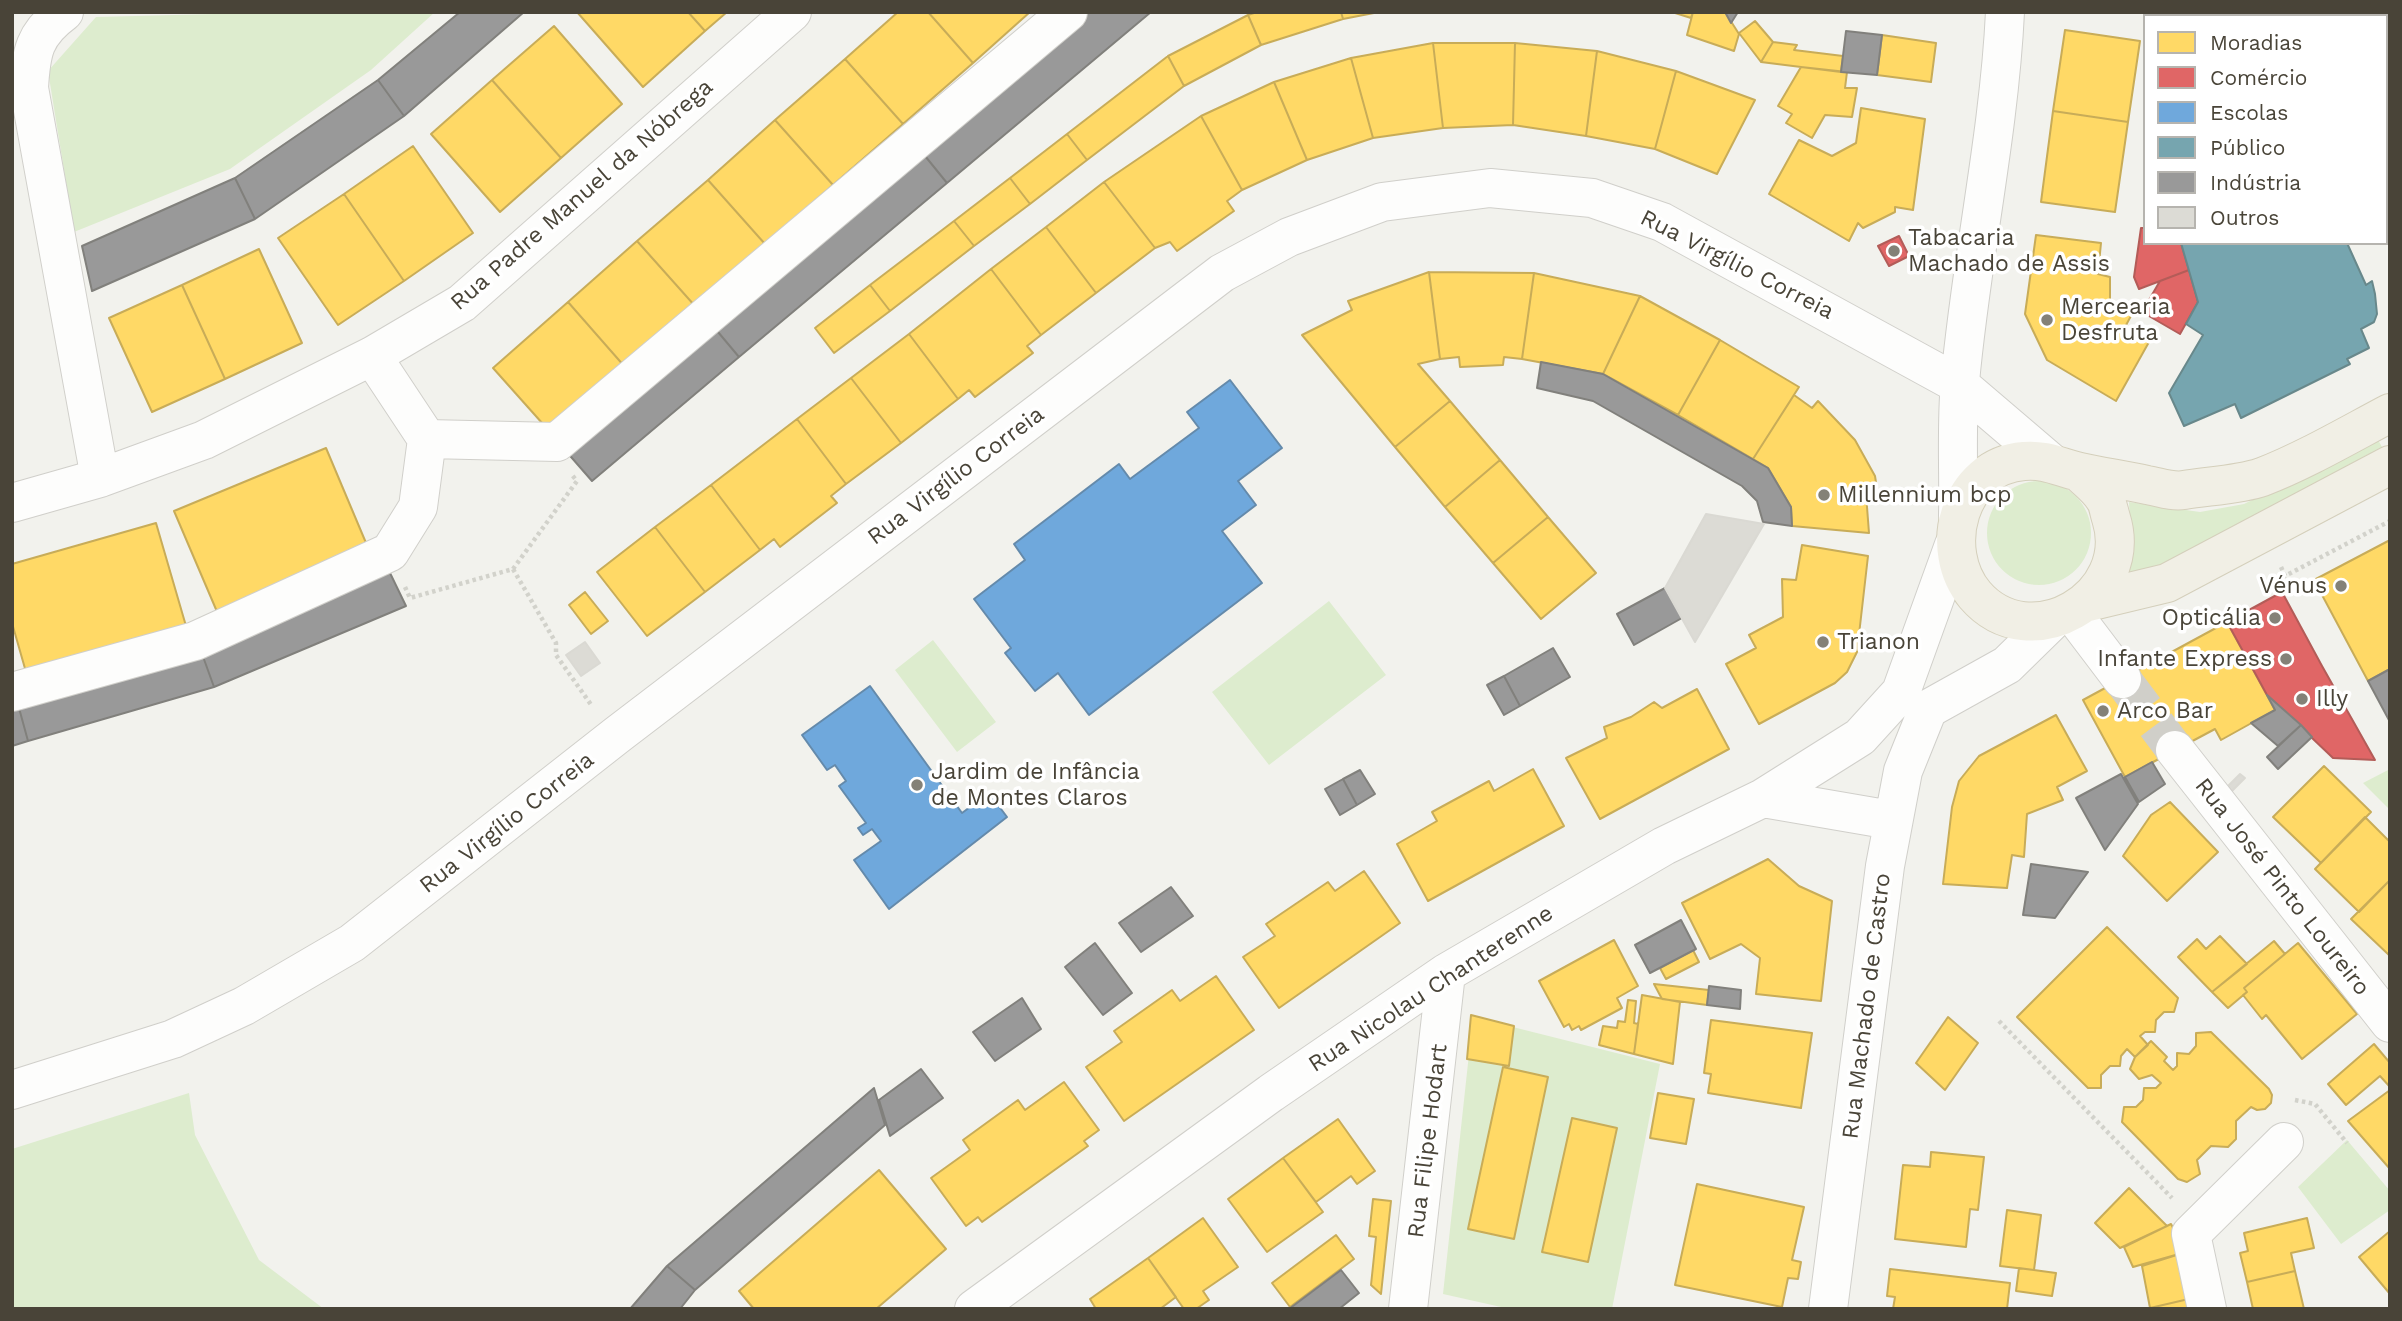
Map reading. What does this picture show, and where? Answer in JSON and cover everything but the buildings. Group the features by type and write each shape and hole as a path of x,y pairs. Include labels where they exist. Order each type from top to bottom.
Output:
{"main road":[{"path":"2390,413 2261,477 2179,491 2064,466 2020,461 1993,471 1972,490 1956,530 1961,572 1976,596 1998,613 2026,621 2071,611 2167,583 2390,465"},
{"path":"2064,466 2105,499 2116,534 2110,572 2071,611"}],"street":[{"path":"64,12 47,25 31,54 29,88 100,478"},
{"name":"Rua Padre Manuel da Nóbrega","path":"12,503 100,478 204,440 372,356 461,303 792,12"},
{"path":"427,439 557,442 1068,12"},
{"path":"1960,385 1977,238 2002,67 2005,12"},
{"name":"Rua Virgílio Correia","path":"12,1090 173,1039 244,1006 352,943 628,727 1222,273 1289,237 1382,202 1490,188 1592,198 1662,222 1960,385 2064,466"},
{"path":"12,692 195,641 390,552 418,507 427,439 372,356"},
{"name":"Rua Machado de Castro","path":"1828,1309 1891,820 1915,701 1956,530 1960,385"},
{"path":"1915,701 2007,665 2071,611 2122,680"},
{"name":"Rua Nicolau Chanterenne","path":"974,1309 1271,1093 1446,973 1664,846 1763,798 1915,701"},
{"name":"Rua José Pinto Loureiro","path":"2175,750 2390,1023"},
{"path":"1763,798 1891,820"},
{"name":"Rua Filipe Hodart","path":"1408,1309 1446,973"},
{"path":"2207,1309 2191,1234 2284,1142"}],"path":[{"path":"412,577 404,586 410,598 513,569 577,481 568,470"},
{"path":"513,569 556,643 556,655 574,685"},
{"path":"1999,1021 2200,1225"},
{"path":"2295,1100 2315,1104 2347,1143"}],"green space":[{"path":"292,12 435,12 371,70 230,169 74,232 48,71 96,17"},
{"path":"2186,12 2280,14 2186,14"},
{"path":"2377,438 2382,447 2135,579 2115,585 2131,544 2129,502 2200,512 2244,504"},
{"path":"2039,481 2059,485 2076,496 2087,513 2091,533 2087,553 2076,570 2059,581 2039,585 2019,581 2002,570 1991,553 1987,533 1991,513 2002,496 2019,485"},
{"path":"1329,601 1386,675 1269,765 1212,692"},
{"path":"933,640 996,722 957,752 895,670"},
{"path":"2390,769 2390,810 2363,783"},
{"path":"1473,1017 1660,1064 1612,1309 1510,1309 1443,1294"},
{"path":"189,1093 195,1135 259,1260 324,1309 12,1309 12,1149"},
{"path":"2347,1140 2390,1191 2390,1210 2341,1244 2298,1187"}],"tunnel":[{"path":"2122,679 2175,750"}],"place":[{"name":"Tabacaria Machado de Assis","path":"1894,251"},
{"name":"Mercearia Desfruta","path":"2047,320"},
{"name":"Millennium bcp","path":"1824,495"},
{"name":"Vénus","path":"2341,586"},
{"name":"Opticália","path":"2275,618"},
{"name":"Trianon","path":"1823,642"},
{"name":"Infante Express","path":"2286,659"},
{"name":"Illy","path":"2302,699"},
{"name":"Arco Bar","path":"2103,711"},
{"name":"Jardim de Infância de Montes Claros","path":"917,785"}]}
